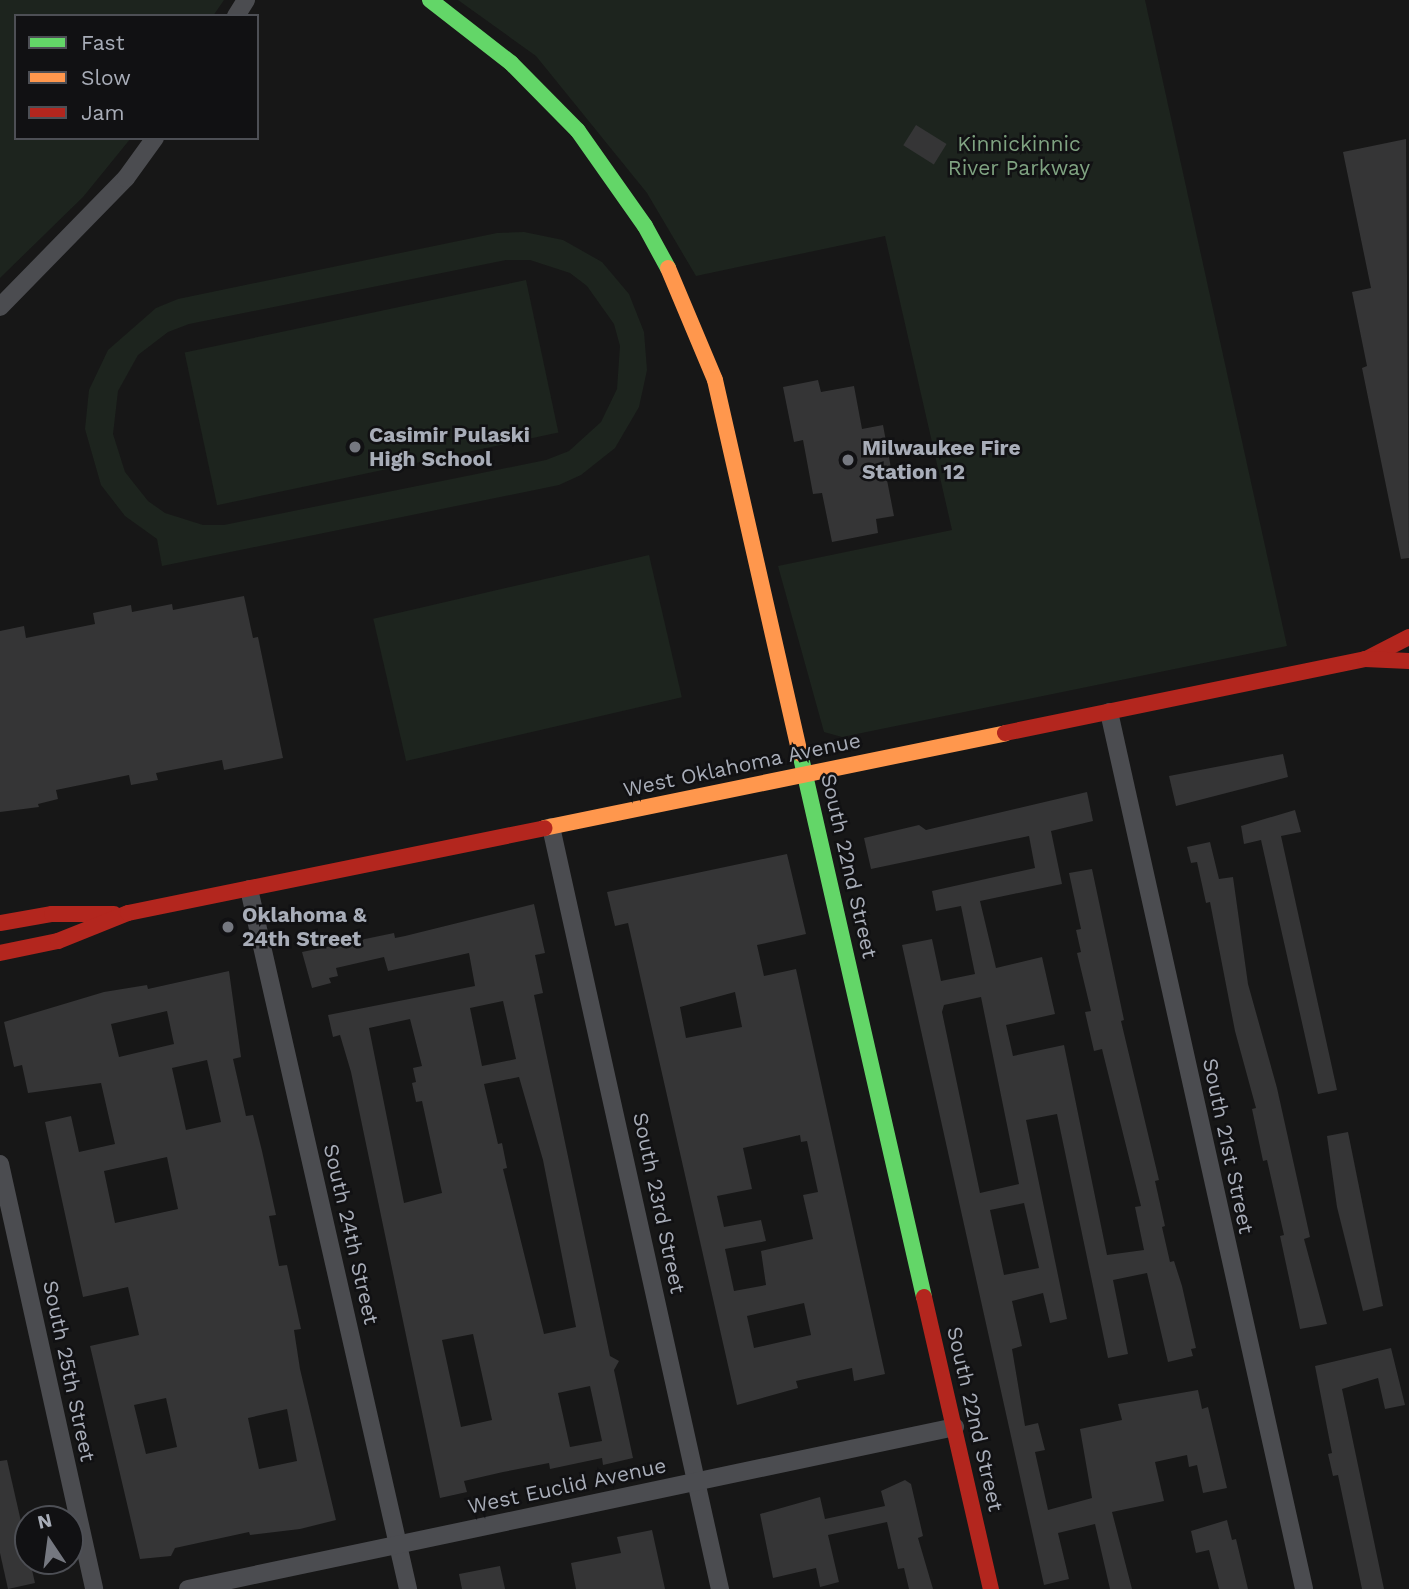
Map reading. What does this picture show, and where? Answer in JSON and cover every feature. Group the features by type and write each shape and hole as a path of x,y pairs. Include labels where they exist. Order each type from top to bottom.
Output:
{"street":[{"name":"South 22nd Street","path":"430,0 511,63 578,131 645,226 683,295 733,444 991,1589"},
{"path":"0,307 126,178 154,140"},
{"name":"West Oklahoma Avenue","path":"0,953 58,940 128,914 1365,659 1409,637"},
{"name":"West Oklahoma Avenue","path":"1365,659 1409,662"},
{"name":"South 21st Street","path":"1109,712 1304,1589"},
{"name":"South 23rd Street","path":"551,827 720,1589"},
{"name":"South 24th Street","path":"249,889 408,1589"},
{"name":"West Oklahoma Avenue","path":"0,923 52,914 128,914"},
{"name":"South 25th Street","path":"0,1164 94,1589"},
{"name":"West Euclid Avenue","path":"188,1589 955,1427"}],"green space":[{"path":"0,0 224,0 214,14 14,14 14,140 129,140 83,197 0,278"},
{"name":"Kinnickinnic River Parkway","path":"458,0 1145,0 1287,646 842,737 824,732 778,566 952,530 885,236 696,276 647,193 536,56"},
{"path":"524,232 563,240 602,262 629,294 644,332 647,370 639,407 615,448 581,475 559,485 162,566 157,539 125,516 101,485 85,429 89,390 108,350 156,308 178,299 497,233","holes":["506,260 530,260 570,273 587,286 614,324 620,346 617,389 601,422 569,451 546,460 224,525 203,525 165,513 148,501 125,472 113,434 118,391 138,355 168,332 189,324"]},
{"path":"526,280 558,433 217,505 185,353"},
{"path":"649,555 682,697 406,761 373,619"}],"building":[{"path":"916,125 947,144 934,164 903,145"},
{"path":"1406,139 1409,558 1401,559 1362,368 1367,366 1352,292 1371,288 1343,152"},
{"name":"Milwaukee Fire Station 12","path":"818,380 821,392 854,386 862,429 883,425 893,479 887,480 894,516 876,519 878,533 832,542 822,493 813,494 803,440 794,442 783,387"},
{"path":"244,596 253,638 258,637 283,758 224,770 222,760 156,773 158,780 131,785 129,775 56,790 58,799 38,804 39,807 0,812 0,631 24,626 26,638 95,624 93,613 131,605 132,612 172,604 173,610"},
{"path":"1283,754 1288,777 1176,806 1169,776"},
{"path":"1087,792 1093,821 1051,831 1062,884 980,901 996,968 1042,957 1055,1014 1006,1025 1013,1056 1064,1045 1107,1255 1144,1250 1135,1207 1141,1206 1102,1049 1094,1051 1085,1012 1091,1011 1077,953 1081,952 1076,930 1081,929 1069,873 1092,869 1124,1020 1121,1021 1159,1180 1155,1181 1165,1226 1162,1227 1170,1262 1174,1261 1182,1286 1196,1348 1191,1349 1193,1356 1168,1362 1147,1273 1113,1280 1128,1354 1108,1358 1057,1114 1026,1120 1067,1319 1050,1323 1043,1293 1012,1301 1022,1346 1012,1349 1025,1426 1038,1423 1045,1450 1035,1452 1048,1510 1092,1498 1080,1429 1122,1420 1118,1404 1198,1390 1202,1409 1208,1407 1227,1488 1203,1493 1197,1465 1189,1467 1187,1455 1155,1462 1164,1501 1112,1512 1132,1589 1110,1589 1095,1524 1058,1533 1069,1579 1044,1585 902,945 932,939 941,981 975,974 961,906 936,911 932,891 1035,868 1029,836 871,869 864,838 919,825 926,830","holes":["981,997 1019,1184 980,1193 942,1012 944,1005","1024,1203 1039,1268 1004,1275 990,1210"]},
{"path":"1295,810 1301,832 1281,836 1337,1090 1318,1094 1261,840 1244,844 1241,826"},
{"path":"1210,842 1219,879 1233,877 1248,984 1277,1088 1310,1237 1304,1239 1327,1324 1300,1329 1280,1236 1284,1235 1267,1160 1263,1161 1252,1109 1256,1108 1235,1031 1210,902 1206,903 1197,862 1191,863 1187,847"},
{"path":"787,854 806,934 757,945 764,976 796,969 885,1374 854,1381 852,1368 796,1381 798,1388 737,1405 628,923 615,926 607,892","holes":["735,992 742,1027 686,1038 680,1007","800,1135 801,1142 807,1141 818,1192 803,1195 813,1239 761,1251 766,1285 734,1291 725,1249 766,1241 761,1220 724,1227 717,1196 752,1189 743,1148","804,1303 811,1335 754,1348 747,1316"]},
{"path":"534,904 545,953 535,955 543,993 534,995 610,1356 619,1361 614,1370 633,1458 603,1465 602,1458 550,1469 549,1463 503,1472 464,1481 467,1492 440,1498 351,1072 340,1035 333,1037 328,1015 475,986 469,953 388,971 384,957 336,968 338,976 329,978 331,983 312,988 302,952 394,933 395,938","holes":["503,1001 516,1059 482,1066 470,1008","410,1019 422,1066 413,1068 416,1082 412,1083 416,1102 422,1101 442,1193 404,1203 369,1028","519,1077 543,1160 576,1327 544,1334 503,1169 507,1168 502,1143 498,1144 484,1084","473,1334 492,1420 461,1427 442,1340","590,1386 602,1441 570,1447 558,1393"]},
{"path":"229,971 241,1057 233,1059 246,1116 253,1115 262,1151 276,1215 269,1216 279,1266 287,1265 301,1329 294,1330 300,1369 336,1520 300,1529 250,1535 249,1532 175,1548 171,1556 140,1559 90,1346 139,1335 128,1287 83,1297 45,1122 71,1116 79,1152 115,1144 101,1083 28,1093 22,1065 14,1067 4,1022 104,992 147,985 148,989","holes":["167,1011 174,1044 119,1057 111,1024","207,1060 221,1122 186,1130 172,1068","167,1157 178,1209 115,1223 104,1171","166,1398 177,1447 146,1454 134,1405","287,1409 297,1461 259,1469 248,1418"]},
{"path":"1348,1132 1383,1306 1363,1311 1337,1207 1327,1136"},
{"path":"1391,1348 1405,1405 1385,1409 1378,1378 1342,1389 1384,1589 1362,1589 1338,1475 1333,1476 1328,1454 1332,1453 1315,1366"},
{"path":"7,1460 17,1505 14,1505 14,1575 33,1575 35,1583 8,1589 0,1553 0,1461"},
{"path":"905,1480 911,1484 923,1536 918,1538 933,1589 909,1589 904,1568 898,1569 887,1522 828,1535 839,1582 820,1587 816,1568 773,1578 760,1514 820,1497 825,1519 885,1506 881,1491"},
{"path":"1227,1520 1232,1540 1236,1539 1248,1589 1219,1589 1209,1550 1196,1553 1191,1531"},
{"path":"652,1530 665,1589 576,1589 571,1563 621,1553 617,1537"},
{"path":"500,1566 505,1589 462,1589 459,1574"}],"traffic: fast":[{"path":"430,0 511,63 578,131 645,226 668,268"},
{"path":"800,753 924,1297"}],"traffic: slow":[{"path":"668,268 715,380 800,753"},
{"path":"544,828 1005,733"}],"traffic: jam":[{"path":"1366,659 1409,637"},
{"path":"1005,733 1365,659 1409,661"},
{"path":"0,953 58,941 128,913 544,828"},
{"path":"0,923 52,914 114,914"},
{"path":"924,1297 991,1589"}],"place":[{"name":"Casimir Pulaski High School","path":"355,447"},
{"name":"Milwaukee Fire Station 12","path":"848,460"},
{"name":"Oklahoma & 24th Street","path":"228,927"}]}
